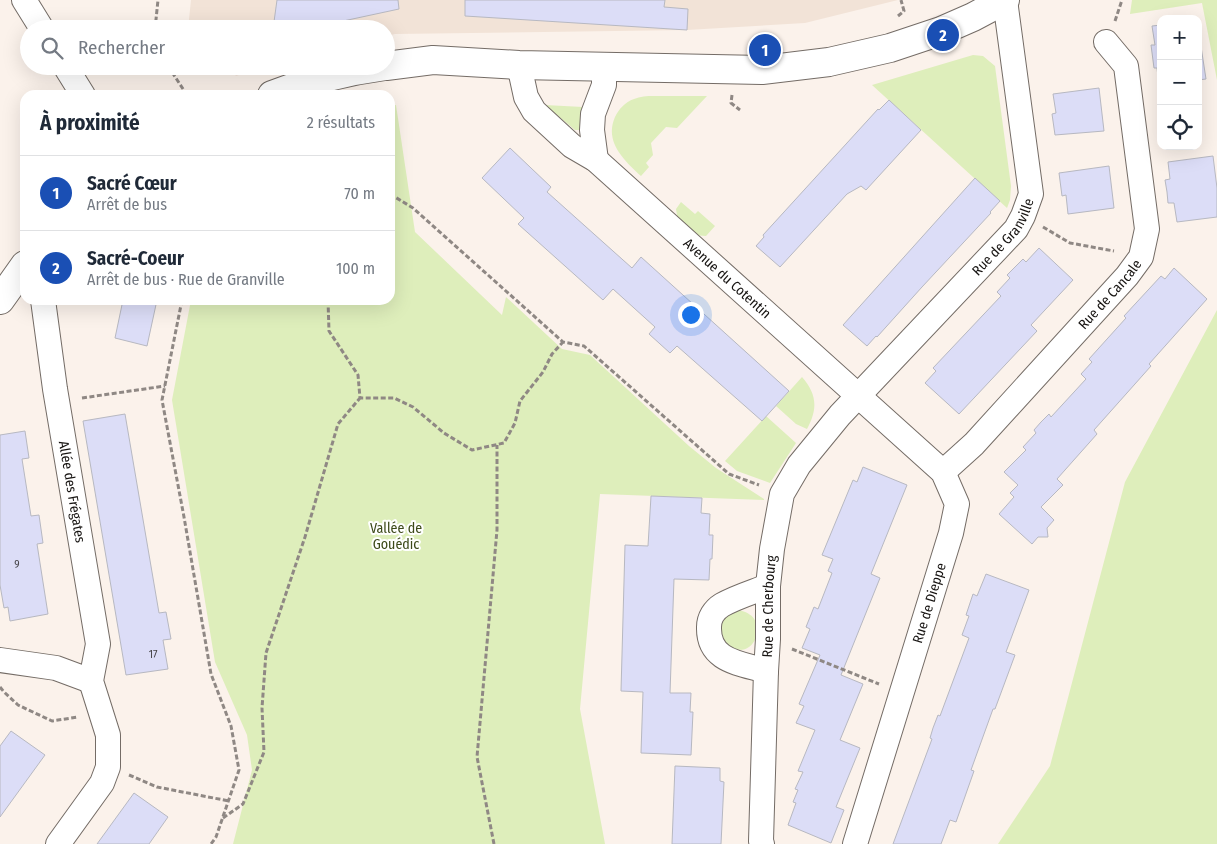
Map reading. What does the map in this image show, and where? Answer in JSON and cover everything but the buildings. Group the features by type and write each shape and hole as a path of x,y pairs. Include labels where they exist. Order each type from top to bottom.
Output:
{"street":[{"path":"24,0 36,20"},
{"path":"395,65 433,60 519,65 762,70 829,62 890,48 941,31 1005,0"},
{"name":"Rue de Granville","path":"858,396 1016,229 1023,216 1031,194 1005,0"},
{"name":"Rue de Cancale","path":"943,472 974,444 1127,276 1141,257 1147,229 1126,66 1106,42"},
{"name":"Avenue du Cotentin","path":"519,65 526,97 534,111 572,146 596,160 858,396"},
{"path":"596,160 592,130 593,114 604,85 604,67"},
{"path":"71,75 80,90"},
{"path":"286,90 339,75"},
{"path":"0,300 20,273"},
{"name":"Allée des Frégates","path":"44,305 57,401 98,644 91,681"},
{"name":"Rue de Dieppe","path":"856,844 951,533 957,504 943,472 858,396"},
{"name":"Rue de Cherbourg","path":"762,844 768,586 772,549 782,494 799,465 858,396"},
{"path":"766,671 723,657 715,650 708,635 709,622 713,613 720,606 768,586"},
{"path":"0,660 56,668 91,681 108,735 108,766 102,783 58,844"}],"path":[{"path":"156,20 158,0"},
{"path":"901,0 904,11"},
{"path":"174,75 184,90"},
{"path":"732,95 731,103 740,110"},
{"path":"395,197 413,208 563,342 584,346 729,474 782,494"},
{"path":"1023,216 1070,243 1102,248"},
{"path":"181,305 162,400 211,674 231,726 239,770 216,837 211,844"},
{"path":"223,818 242,804 264,752 262,708 266,653 305,537 338,424 360,398 358,375 329,331 328,305"},
{"path":"360,398 394,398 413,407 444,434 472,450 497,445 504,443 515,423 520,401 543,372 552,354 563,342"},
{"path":"57,401 165,386"},
{"path":"494,844 477,757 497,530 497,445"},
{"path":"768,639 901,693"},
{"path":"0,687 18,705 52,721 101,714"},
{"path":"108,766 157,786 229,801"}],"shaded area":[{"path":"191,0 898,0 805,23 687,30 395,34 395,20 189,20"}],"green space":[{"path":"1132,0 1217,0 1217,80 1202,3 1130,14"},
{"path":"973,55 983,56 995,66 1011,186 1010,200 1007,208 872,85"},
{"path":"649,96 707,96 677,128 666,127 651,143 653,155 646,163 649,167 641,176 622,157 614,142 612,126 618,111 628,102"},
{"name":"Vallée de Gouédic","path":"395,105 415,232 502,315 506,297 562,349 590,355 689,446 716,468 764,499 600,494 580,709 605,844 233,844 252,770 247,735 215,662 172,400 190,305 395,305"},
{"path":"545,105 583,107 583,130 575,130"},
{"path":"681,202 695,214 698,211 715,226 706,236 693,235 678,221 676,209"},
{"path":"1217,310 1217,844 998,844 1050,766 1125,482"},
{"path":"802,377 811,389 814,402 813,415 807,429 796,424 776,406"},
{"path":"766,416 796,443 770,483 737,471 725,461"},
{"path":"736,610 747,613 754,618 757,626 755,641 743,649 734,649 724,644 719,627 725,615"}],"place":[{"name":"Sacré-Coeur","path":"943,35"},
{"name":"Sacré Cœur","path":"765,50"}]}
